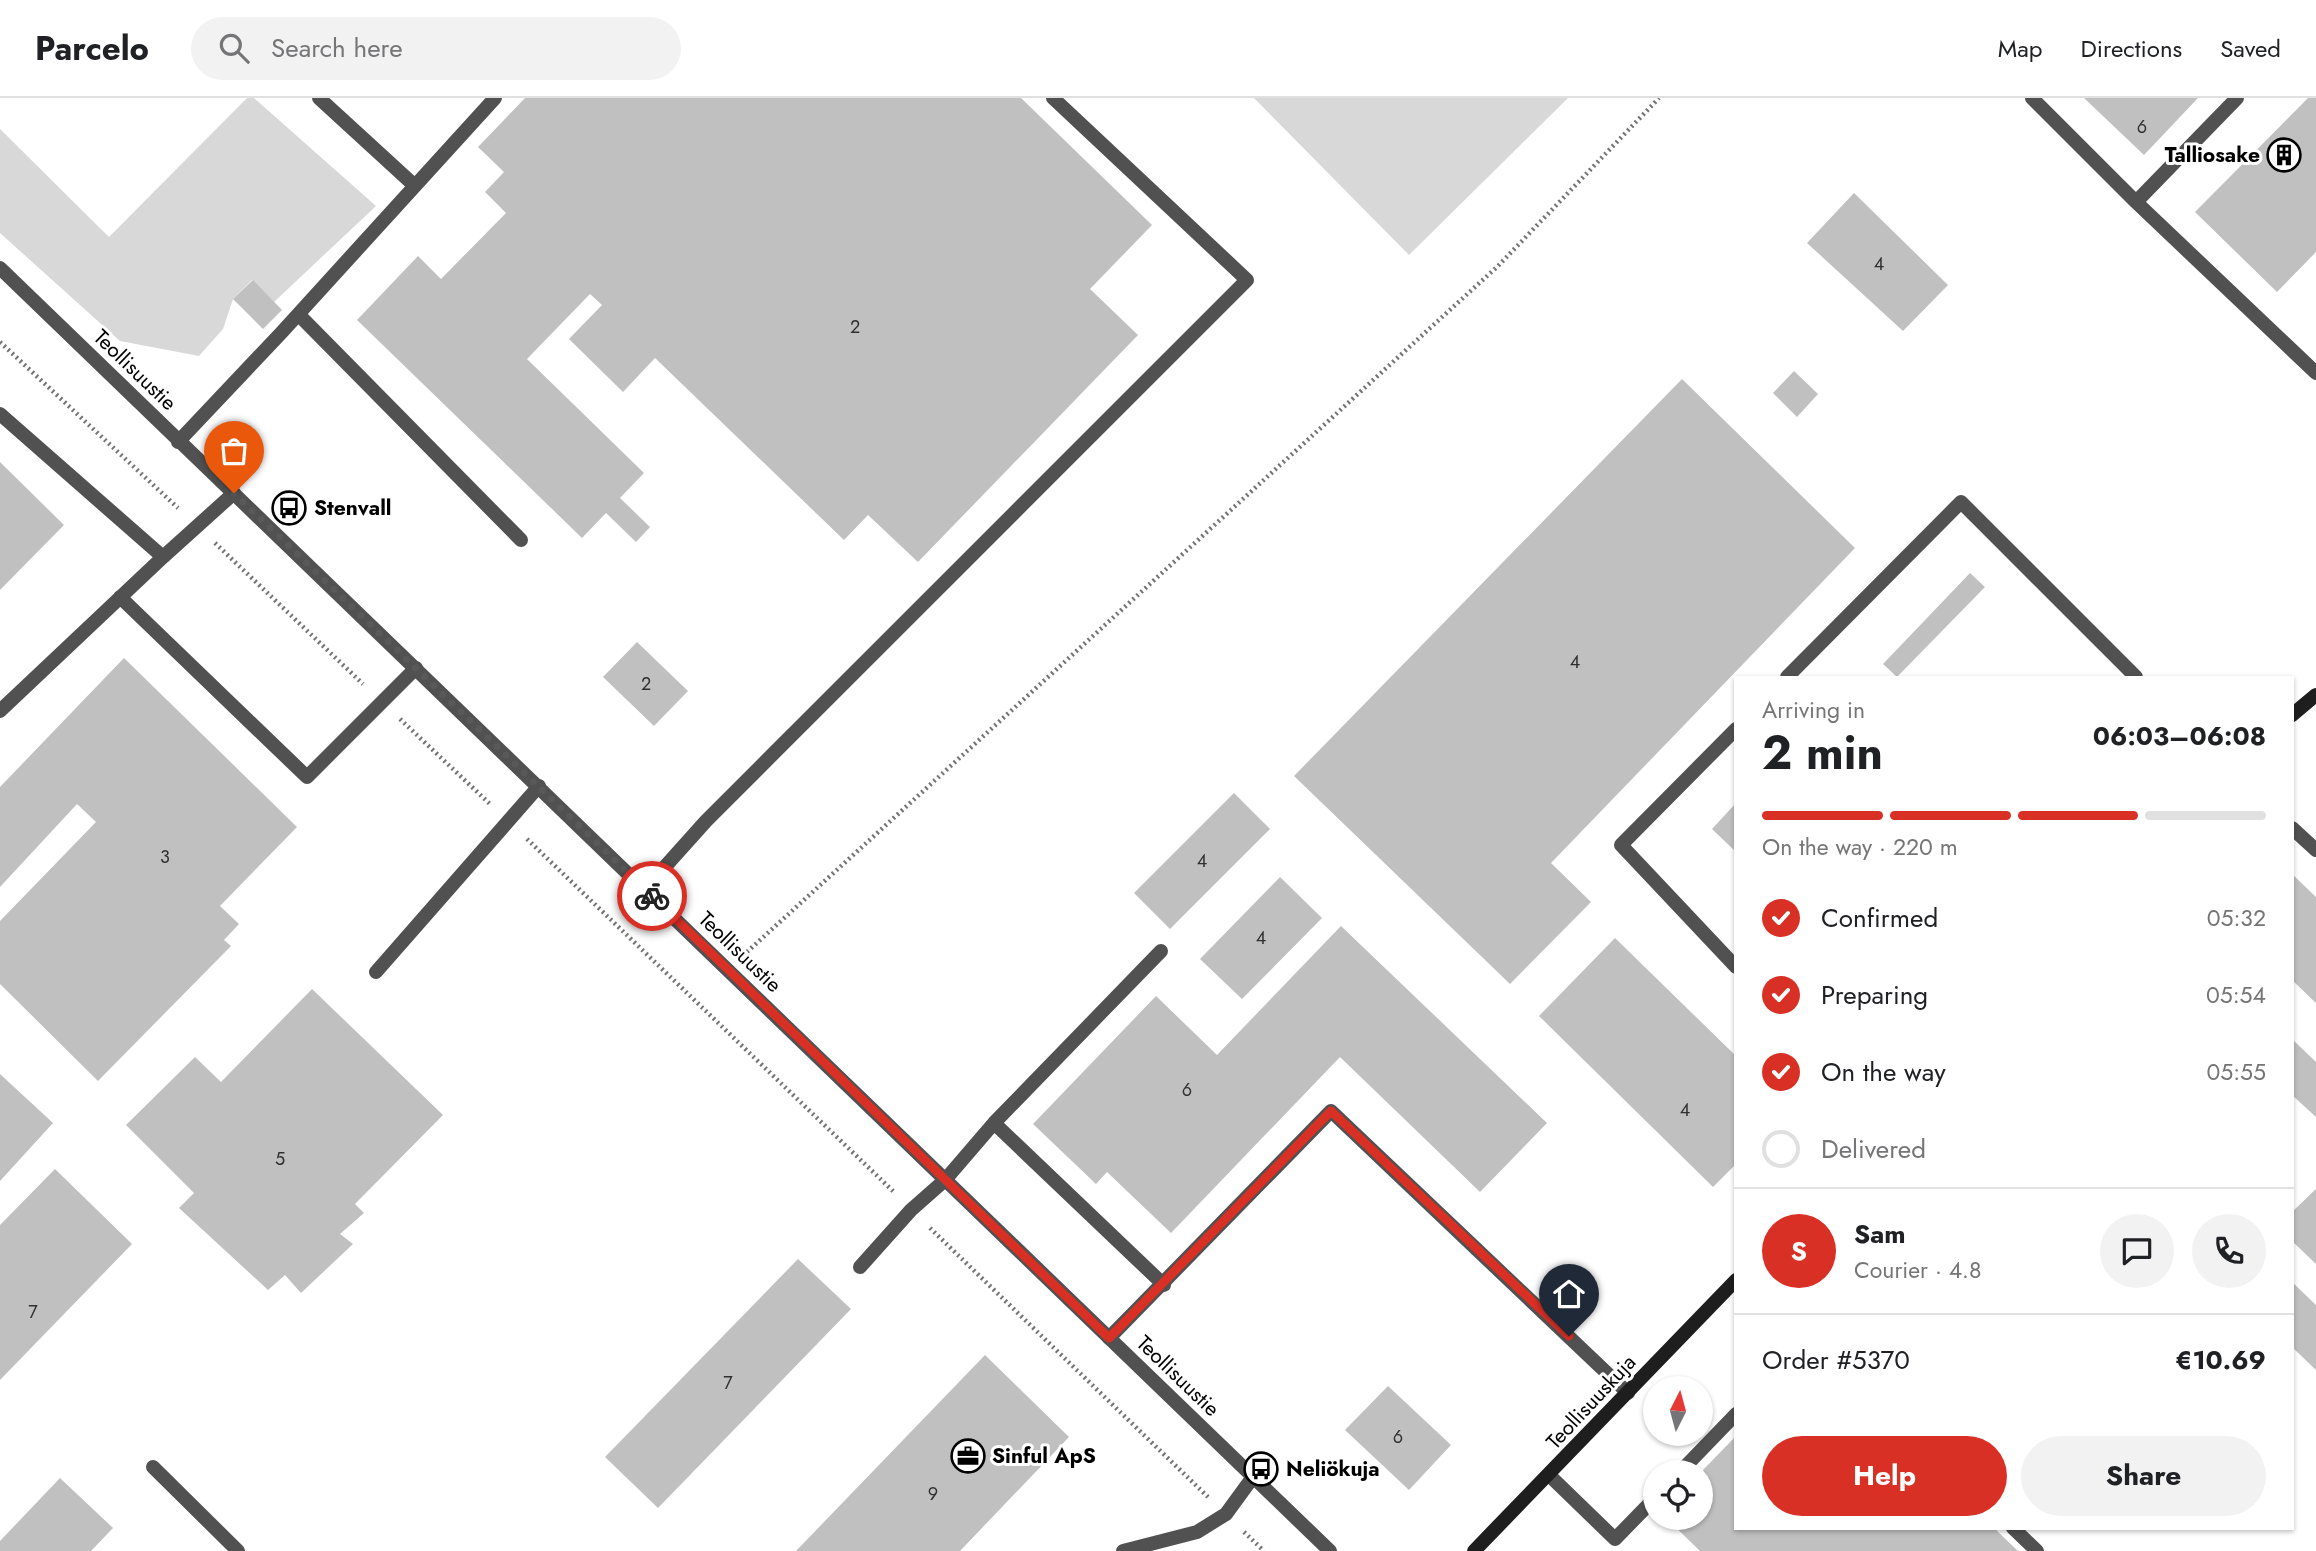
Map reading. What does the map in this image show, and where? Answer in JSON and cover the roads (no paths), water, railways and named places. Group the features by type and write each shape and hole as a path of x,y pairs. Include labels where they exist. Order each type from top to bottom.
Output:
{"street":[{"path":"318,98 415,187"},
{"path":"178,442 299,315 495,98"},
{"path":"645,889 706,821 1247,280 1053,98"},
{"path":"2032,98 2136,202 2316,373"},
{"path":"2136,202 2238,98"},
{"name":"Teollisuustie","path":"0,268 1329,1551"},
{"path":"299,315 521,540"},
{"path":"0,414 163,557"},
{"path":"0,711 234,493"},
{"path":"1788,676 1961,502 2135,676"},
{"path":"120,597 307,777 416,668"},
{"path":"2294,713 2316,695"},
{"path":"1734,731 1620,845 1734,965"},
{"path":"376,972 539,786"},
{"path":"2294,830 2316,850"},
{"path":"860,1266 1161,951"},
{"path":"1109,1338 1164,1285 1331,1111 1628,1393"},
{"path":"994,1123 1164,1285"},
{"name":"Teollisuuskuja","path":"1475,1551 1734,1282"},
{"path":"1692,1460 1734,1416"},
{"path":"153,1467 238,1551"},
{"path":"1550,1476 1616,1545 1643,1513"},
{"path":"1123,1551 1197,1532 1226,1514 1253,1477"},
{"path":"2015,1530 2037,1551"}],"place":[{"name":"Talliosake","path":"2284,155"},
{"name":"Stenvall","path":"289,508"},
{"name":"Sinful ApS","path":"968,1456"},
{"name":"Neliökuja","path":"1261,1469"}]}
